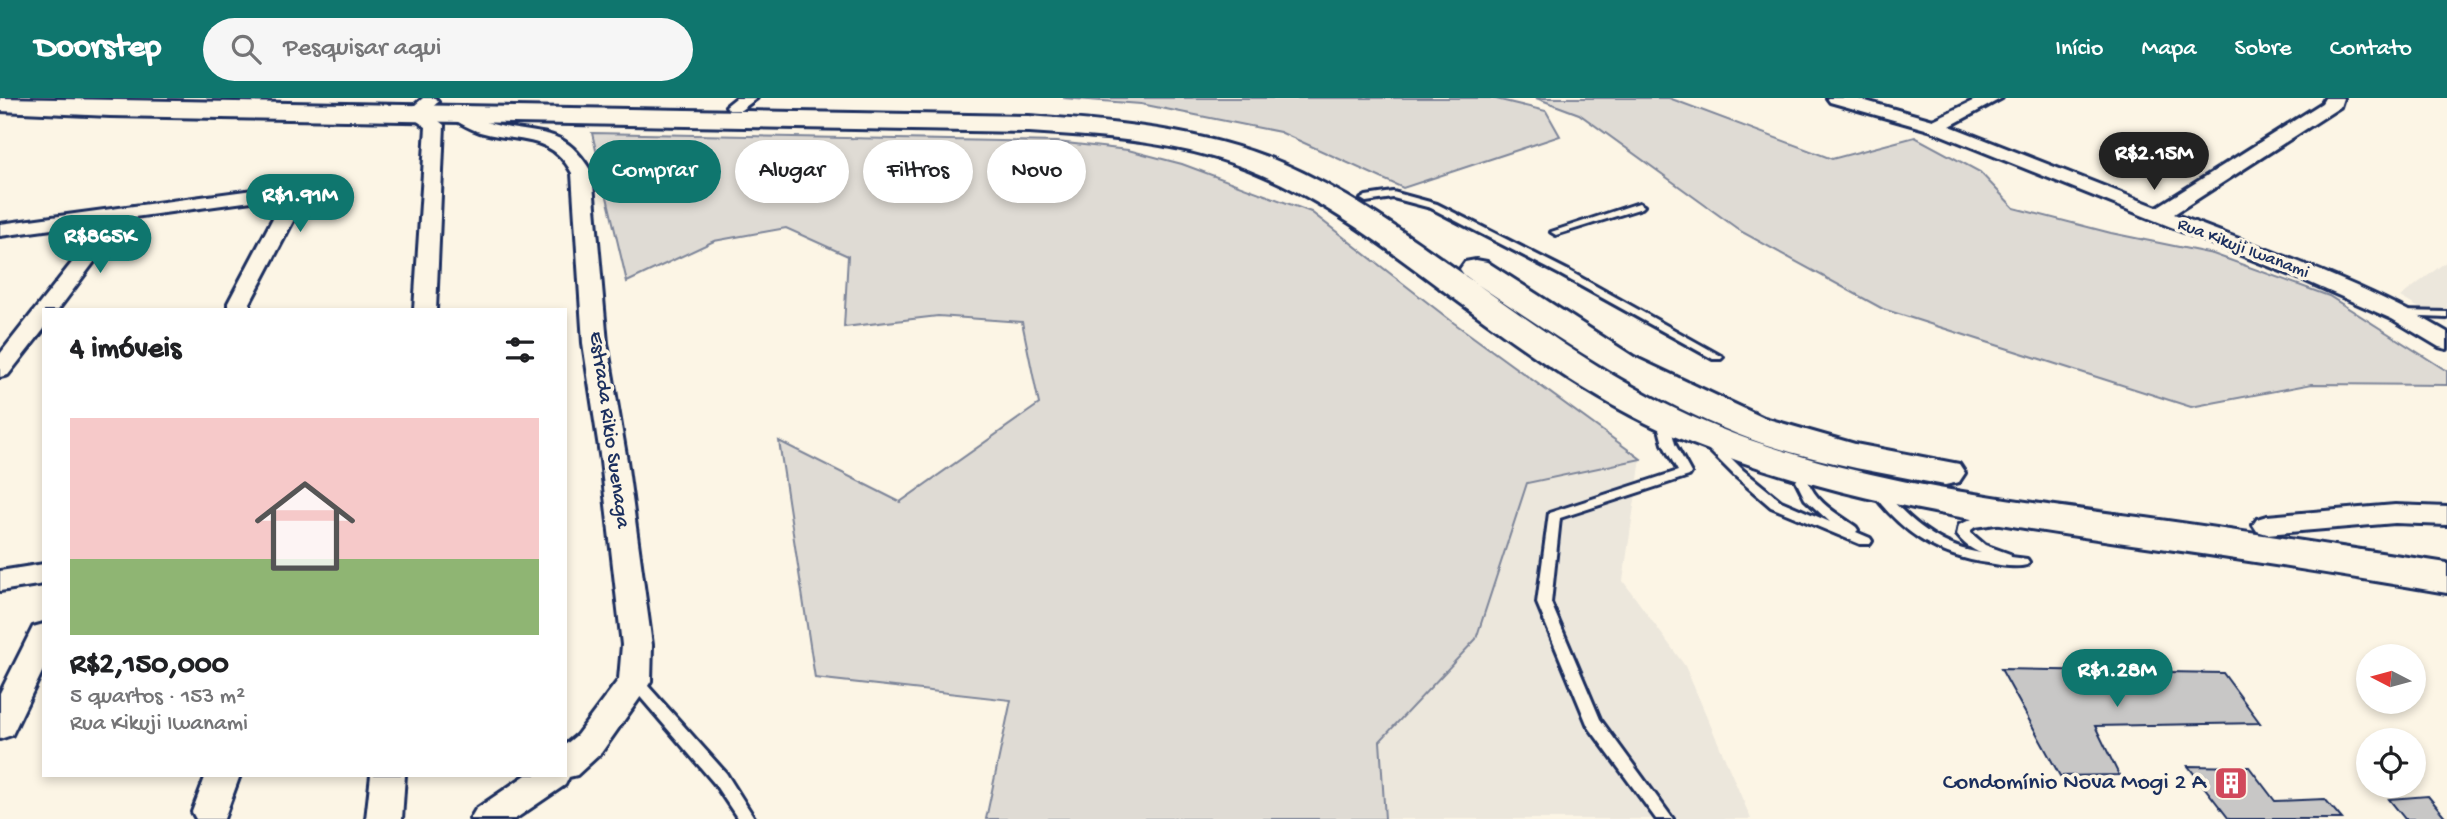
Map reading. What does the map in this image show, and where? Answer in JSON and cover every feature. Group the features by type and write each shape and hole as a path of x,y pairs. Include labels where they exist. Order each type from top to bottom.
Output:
{"main road":[{"path":"171,98 433,109 1029,124 1134,132 1206,146 1284,174 1323,195 1392,238 1566,361 1662,417 1752,454 1874,487 2046,518 2447,578"},
{"path":"3,104 110,108 433,109 741,102 1047,112 1142,118 1257,143 1325,175 1366,198 1622,364 1751,426 1879,461 2084,499 2447,552"}],"street":[{"name":"Rua Kikuji Iwanami","path":"1836,98 1935,126 2157,216 2319,273 2400,314 2447,342"},
{"path":"1935,126 1993,98"},
{"path":"2157,216 2334,103 2334,98"},
{"path":"425,308 435,125 433,109"},
{"name":"Estrada Rikio Suenaga","path":"433,109 485,128 544,138 566,147 575,156 582,173 595,344 614,461 637,645 635,681"},
{"path":"0,230 276,193 292,198 291,206 239,303 239,308"},
{"path":"47,308 120,214"},
{"path":"0,370 42,315"},
{"path":"2267,525 2395,514 2447,516"},
{"path":"0,581 42,574"},
{"path":"0,726 42,639"},
{"path":"567,763 589,744 635,681"},
{"path":"210,812 222,777"},
{"path":"384,819 388,777"},
{"path":"488,819 550,777"}],"lane":[{"path":"1366,198 1393,195 1434,206 1565,273 1717,357"},
{"path":"1556,232 1639,206"},
{"path":"2400,314 2447,315"},
{"path":"1662,417 1669,444 1685,473 1554,516 1544,603 1593,722 1665,819"},
{"path":"1701,434 1739,473 1776,504 1865,541 1812,500 1804,490 1802,481 1807,475 1818,474"},
{"path":"1874,487 1895,513 1913,528 1939,546 1977,559 2022,562 1969,542 1964,535 1964,528 1972,523 2046,518"},
{"path":"635,681 720,778 747,819"}],"shaded area":[{"path":"1063,98 1492,98 1546,111 1560,136 1403,188 1280,132 1141,104"},
{"path":"1536,98 1669,98 1832,159 1915,137 1980,172 2014,208 2111,233 2213,254 2329,296 2447,371 2447,385 2312,384 2191,407 1883,309 1742,232 1579,114"},
{"path":"592,133 954,140 863,140 863,203 973,203 973,140 987,141 987,203 1086,203 1086,145 1128,150 1182,164 1311,212 1454,323 1641,459 1527,483 1476,639 1380,741 1385,819 986,819 1011,700 815,678 779,441 900,502 1039,404 1022,322 938,316 844,327 848,256 786,228 714,241 627,282 608,203 721,203 721,140 594,140"},
{"path":"2447,261 2447,324 2400,297"},
{"path":"1641,459 1623,581 1685,666 1751,819 1385,819 1380,741 1476,639 1527,482"}],"building":[{"path":"2001,669 2223,673 2260,723 2095,726 2119,775 2060,776"},
{"name":"Condomínio Nova Mogi 2 A","path":"2188,766 2249,767 2275,801 2325,799 2342,819 2229,819"},
{"path":"2426,798 2447,819 2405,819 2389,799"}],"place":[{"name":"Condomínio Nova Mogi 2 A","path":"2231,783"}]}
